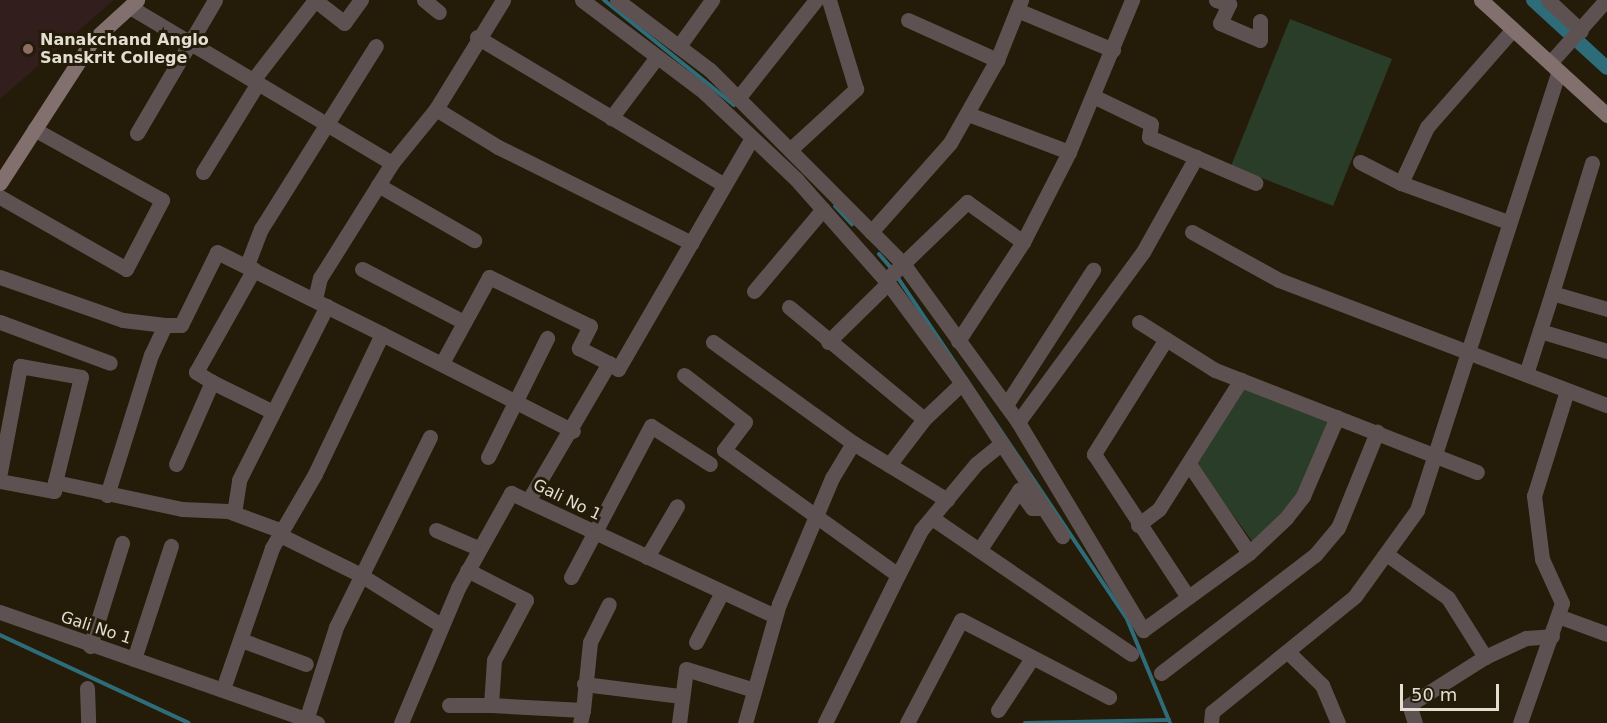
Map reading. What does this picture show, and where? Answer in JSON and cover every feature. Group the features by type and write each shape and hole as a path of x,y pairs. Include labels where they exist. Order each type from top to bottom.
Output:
{"street":[{"path":"137,133 215,0"},
{"path":"203,172 256,82 315,0 344,23 361,0"},
{"path":"424,0 439,12"},
{"path":"234,513 239,480 273,412 321,302 320,278 392,163 436,110 477,37 503,0"},
{"path":"582,0 657,57 752,138 823,209 887,281 962,382 1062,536"},
{"path":"617,0 679,46 793,147 902,267 1018,422 1143,630 1249,553 1303,496 1337,417"},
{"path":"679,46 713,0"},
{"path":"739,97 816,0"},
{"path":"793,147 856,88 829,0"},
{"path":"958,341 1023,242 1069,152 1132,0"},
{"path":"1216,0 1229,4 1220,23 1260,40 1260,21"},
{"path":"1481,0 1607,115"},
{"path":"1548,0 1579,34"},
{"path":"1212,722 1212,712 1289,653 1355,596 1389,556 1417,510 1555,67 1606,0"},
{"path":"0,183 92,40 134,3 190,44 326,122 392,163"},
{"path":"871,232 950,143 997,60 1019,5 1113,50"},
{"path":"908,20 997,60"},
{"path":"1401,183 1427,127 1513,29"},
{"path":"477,37 724,185"},
{"path":"273,412 196,372 250,267 261,229 326,122 376,46"},
{"path":"611,118 657,57"},
{"path":"1093,96 1151,124 1149,137 1256,183"},
{"path":"436,110 498,147 691,243"},
{"path":"968,114 1069,152"},
{"path":"0,197 126,269 162,200 34,129"},
{"path":"442,363 489,277 590,326 579,348 618,369 752,138"},
{"path":"1018,422 1143,252 1196,157"},
{"path":"1360,162 1401,183 1508,222"},
{"path":"1526,374 1592,163"},
{"path":"378,185 474,240"},
{"path":"828,342 967,202 1023,242"},
{"path":"754,291 823,209"},
{"path":"1192,232 1279,280 1607,405"},
{"path":"0,277 123,320 165,326 181,325 217,252 442,363 514,403 573,430"},
{"path":"362,269 464,322"},
{"path":"1006,405 1093,270"},
{"path":"1552,293 1607,309"},
{"path":"789,307 828,342 924,419"},
{"path":"0,322 110,363"},
{"path":"1139,322 1241,380 1477,472"},
{"path":"107,495 123,433 165,326"},
{"path":"1540,331 1607,351"},
{"path":"224,690 281,533 382,334"},
{"path":"488,457 547,338"},
{"path":"1166,339 1094,453 1138,525 1188,597"},
{"path":"713,342 853,443 947,500"},
{"path":"528,501 573,430 609,363"},
{"path":"0,472 20,366 81,377 54,491 0,481"},
{"path":"684,375 745,422 724,450 815,519 898,575"},
{"path":"1138,525 1159,509 1241,380"},
{"path":"176,464 212,382"},
{"path":"889,465 924,419 962,382"},
{"path":"1520,723 1562,603 1542,559 1534,495 1567,391"},
{"path":"572,577 651,426 710,464"},
{"path":"1161,673 1315,555 1338,528 1377,432"},
{"path":"312,722 359,574 430,437"},
{"path":"744,723 751,689 776,616 815,519 853,443"},
{"path":"825,723 898,575 932,518 1002,443"},
{"path":"1189,464 1249,553"},
{"path":"55,482 107,495 234,513 281,533 359,574 441,625"},
{"path":"980,549 1019,490 1032,508 1044,507"},
{"name":"Gali No 1","path":"400,723 467,570 511,493 721,594 776,616"},
{"path":"647,557 677,506"},
{"path":"932,518 1131,654"},
{"path":"436,530 478,548"},
{"path":"90,646 122,543"},
{"path":"134,659 171,546"},
{"path":"1389,556 1448,598 1485,657"},
{"path":"467,570 526,600 494,660 491,705"},
{"path":"696,642 721,594"},
{"path":"449,705 491,705 581,716 590,642 609,604"},
{"name":"Gali No 1","path":"0,612 90,646 134,659 312,722"},
{"path":"1558,616 1607,634"},
{"path":"908,722 961,620 1109,697"},
{"path":"1415,723 1409,705 1485,657 1526,638 1552,636"},
{"path":"241,640 306,664"},
{"path":"1289,653 1322,685 1338,723"},
{"path":"998,710 1032,658"},
{"path":"679,723 686,669 751,689"},
{"path":"584,684 681,696"},
{"path":"87,688 88,723"}],"shaded area":[{"name":"Nanakchand Anglo Sanskrit College","path":"0,0 114,0 0,99"}],"green space":[{"path":"1290,19 1392,59 1333,206 1231,166"},
{"path":"1243,384 1330,418 1293,504 1252,541 1195,463"}],"waterway":[{"path":"604,0 734,105"},
{"path":"1533,0 1607,68"},
{"path":"835,206 852,224"},
{"path":"879,254 892,269"},
{"path":"896,275 1127,619 1170,723"},
{"path":"0,635 189,723"},
{"path":"1025,723 1169,720"}],"place":[{"name":"Nanakchand Anglo Sanskrit College","path":"28,49"}]}
